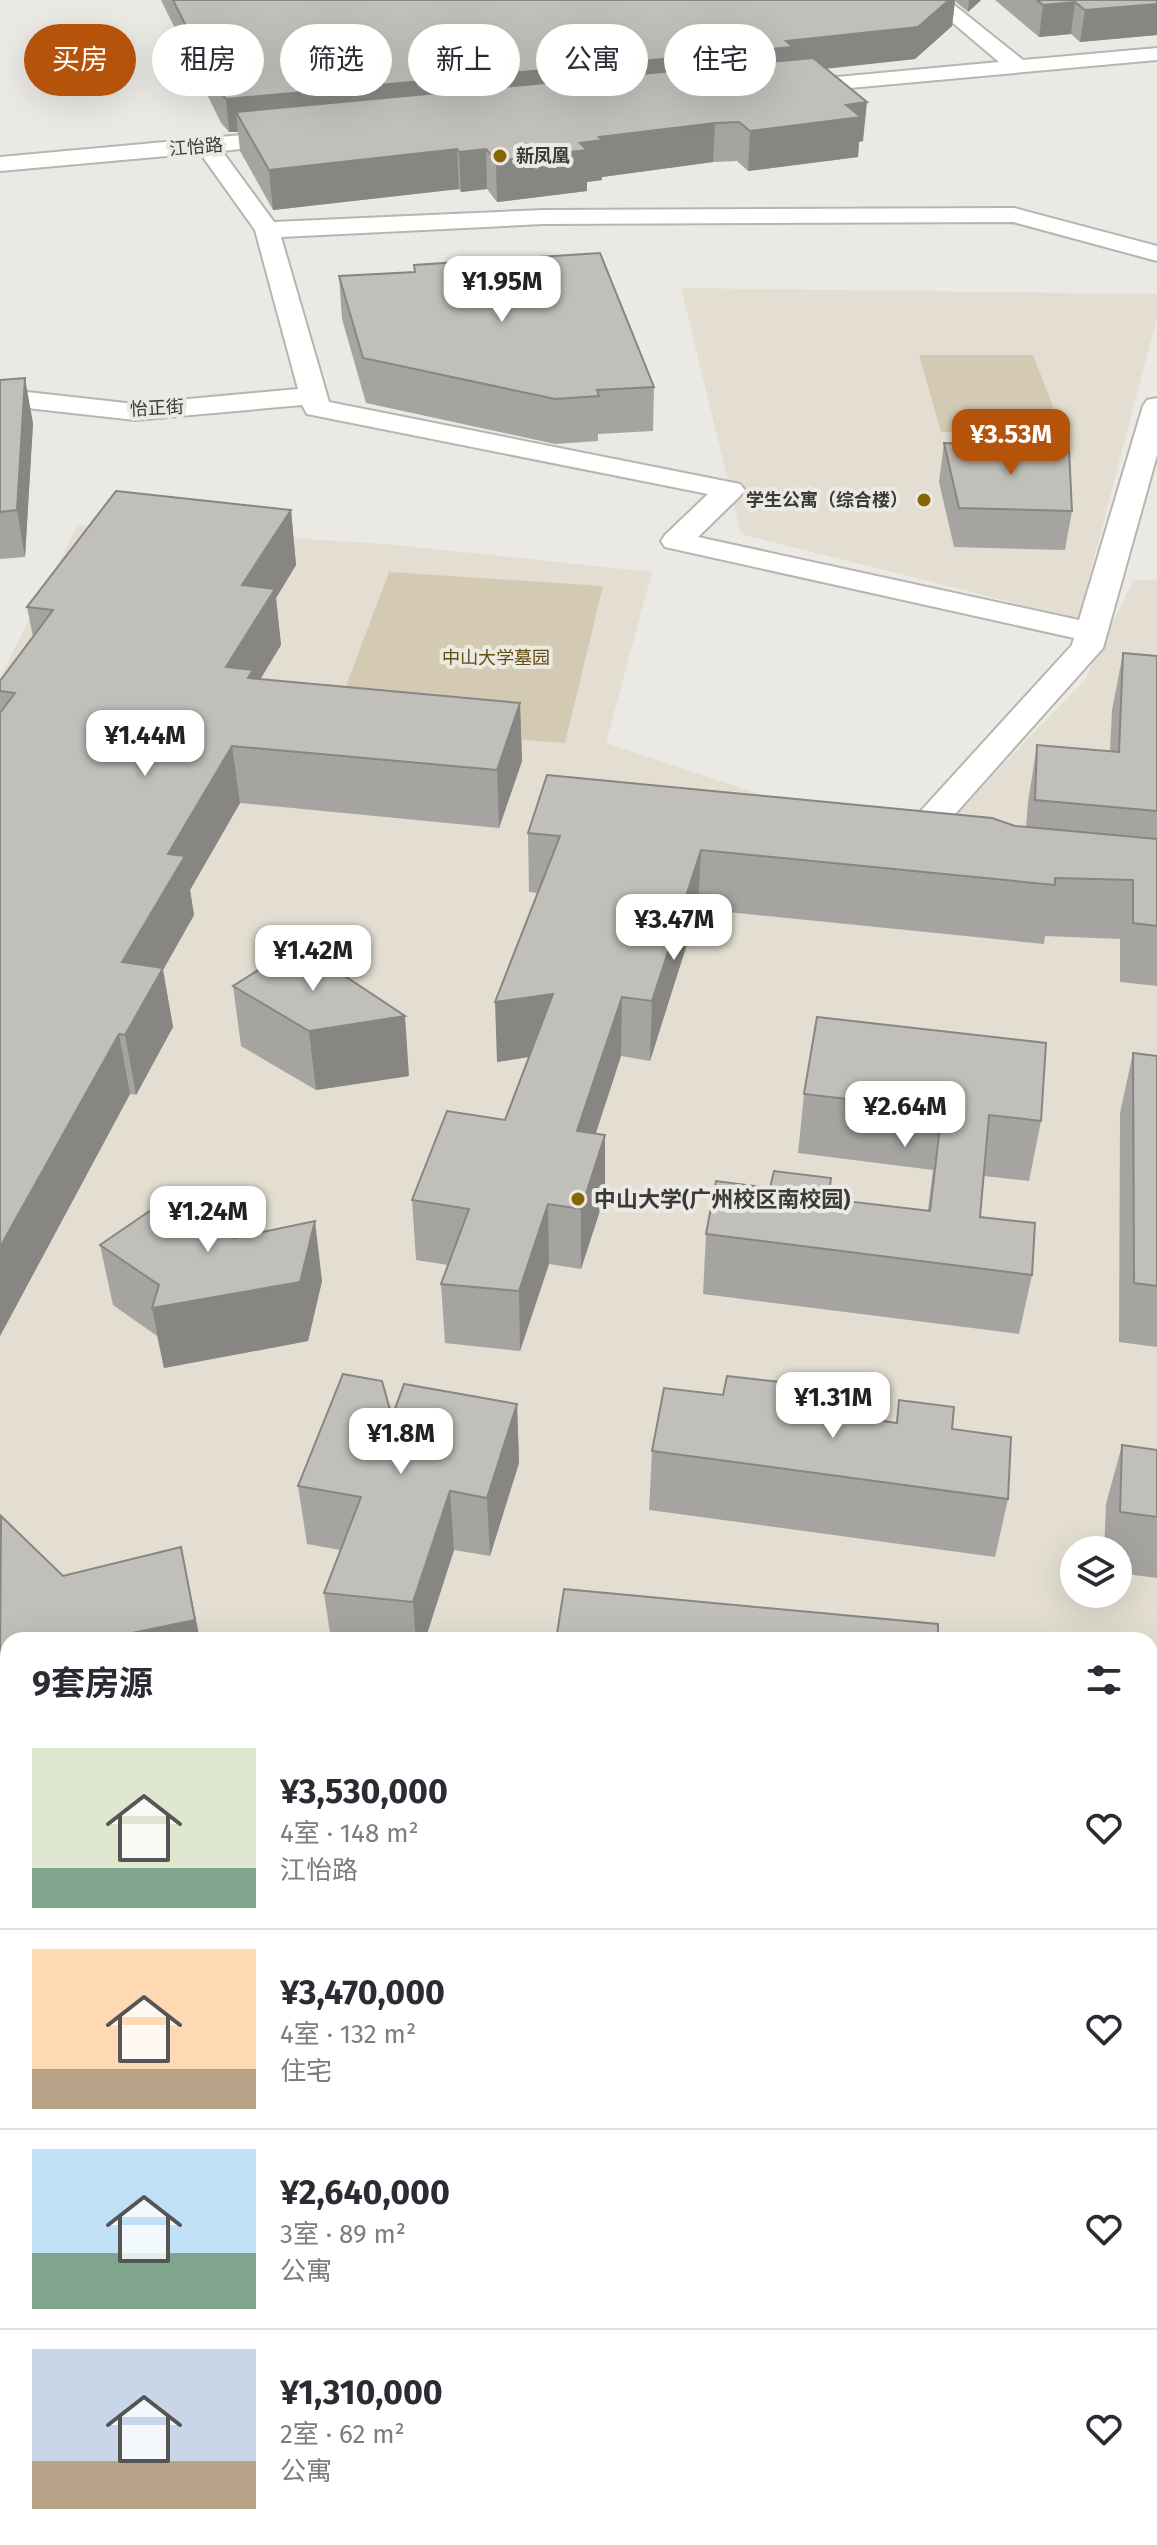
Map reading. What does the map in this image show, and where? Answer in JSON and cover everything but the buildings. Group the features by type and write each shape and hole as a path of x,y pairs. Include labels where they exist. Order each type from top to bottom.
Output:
{"street":[{"path":"936,0 1016,65"},
{"path":"776,89 1157,54"},
{"name":"江怡路","path":"0,164 317,135"},
{"path":"207,146 267,230 317,408 730,490 676,541 1092,632"},
{"path":"267,230 543,217 1014,215 1157,254"},
{"name":"怡正街","path":"0,397 135,412 313,396"},
{"path":"967,855 916,836 1087,648 1157,406"}],"shaded area":[{"path":"681,288 1157,294 1157,317 1078,619 741,534"},
{"name":"中山大学(广州校区南校园)","path":"78,525 386,544 652,572 606,743 922,848 1084,681 1133,581 1157,579 1157,1632 0,1632 0,677"}],"green space":[{"path":"919,355 1033,355 1064,434 941,432"},
{"name":"中山大学墓园","path":"389,572 603,586 565,743 331,726"}],"place":[{"name":"新凤凰","path":"500,156"},
{"name":"学生公寓（综合楼）","path":"924,500"},
{"name":"中山大学(广州校区南校园)","path":"578,1199"}]}
